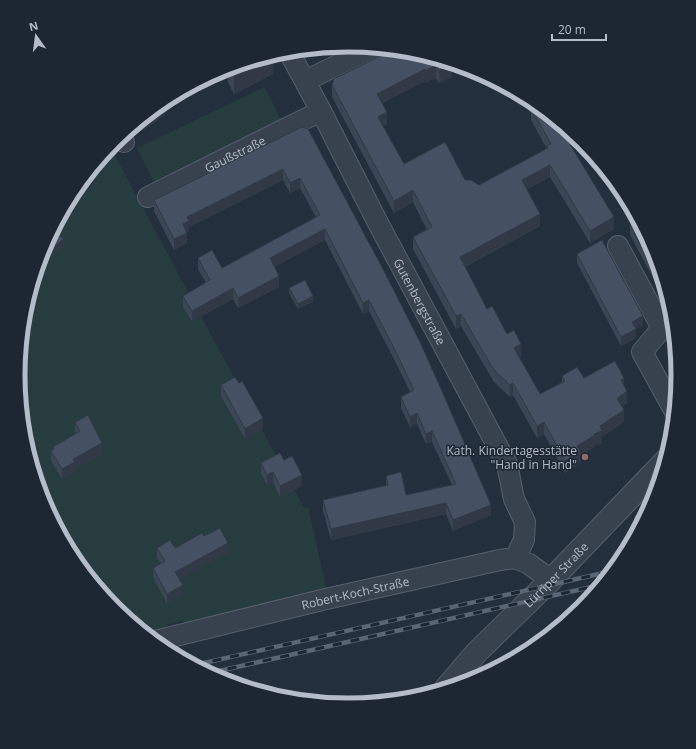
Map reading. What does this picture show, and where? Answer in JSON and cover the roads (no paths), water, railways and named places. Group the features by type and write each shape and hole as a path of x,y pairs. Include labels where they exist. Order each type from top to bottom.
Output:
{"street":[{"path":"305,81 364,52"},
{"name":"Gutenbergstraße","path":"292,57 381,230 506,464 514,499 525,522 524,540 516,558"},
{"name":"Gaußstraße","path":"148,197 321,111"},
{"path":"618,246 662,328 642,352 669,402"},
{"name":"Lürriper Straße","path":"453,680 477,652 551,580 656,470"},
{"path":"516,558 529,564 551,580"},
{"name":"Robert-Koch-Straße","path":"163,639 326,599 500,560 516,558"}],"railway":[{"path":"203,663 602,573"},
{"path":"219,671 591,587"}],"place":[{"name":"Kath. Kindertagesstätte \"Hand in Hand\"","path":"585,457"}]}
